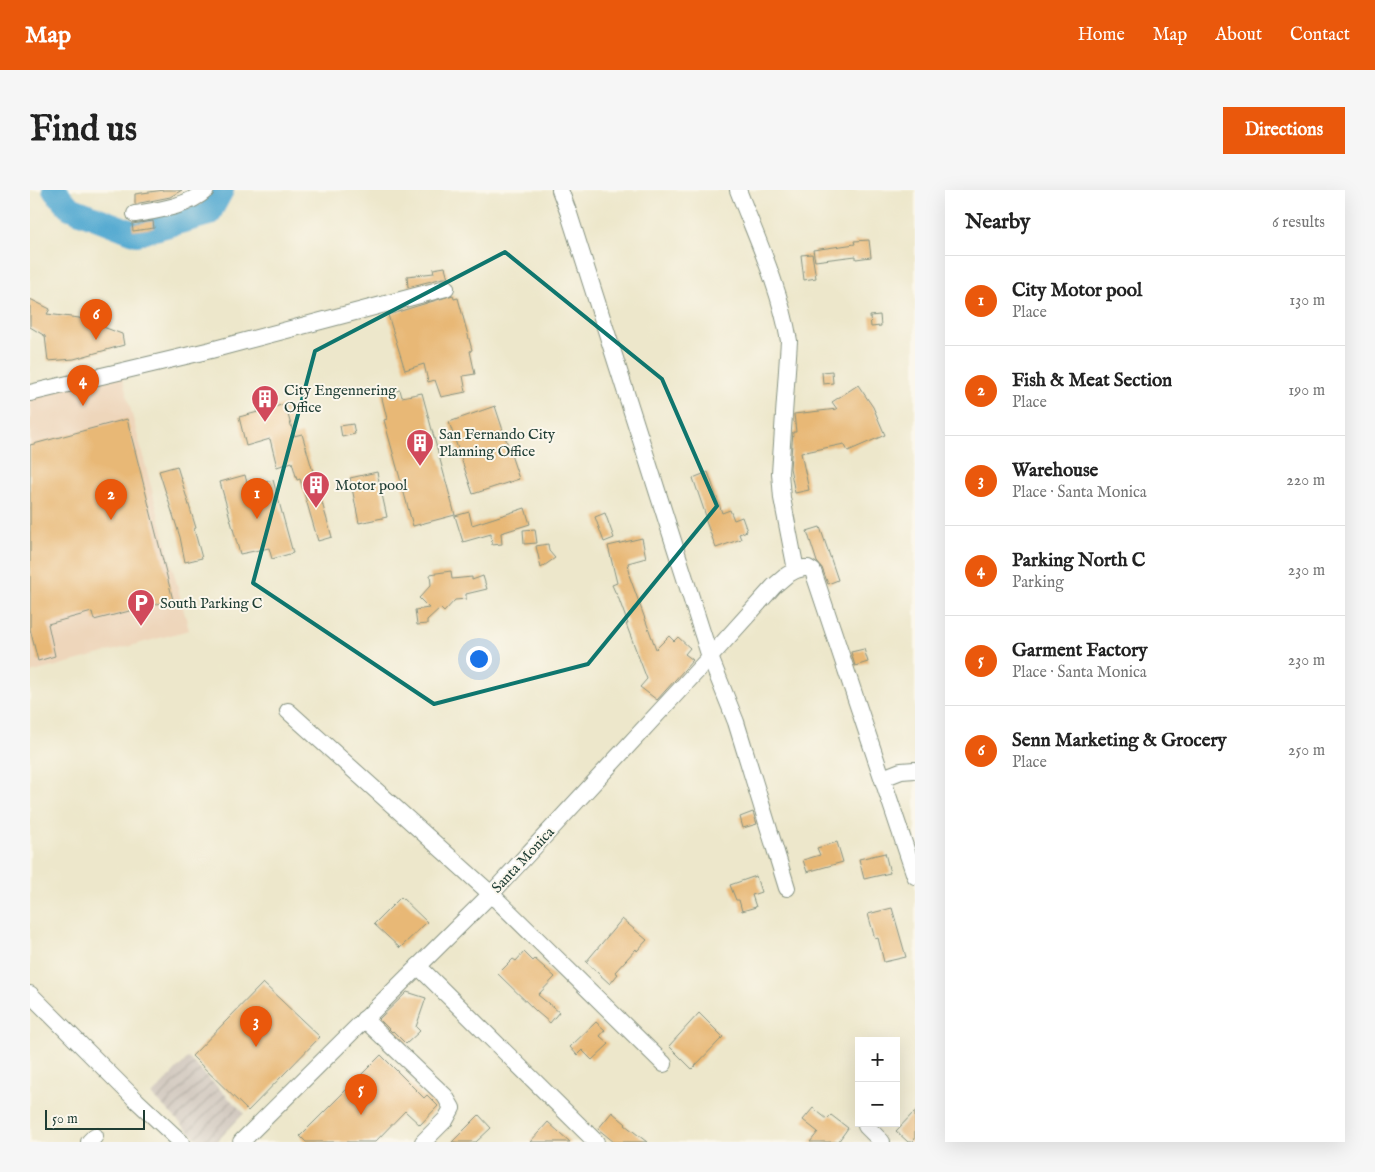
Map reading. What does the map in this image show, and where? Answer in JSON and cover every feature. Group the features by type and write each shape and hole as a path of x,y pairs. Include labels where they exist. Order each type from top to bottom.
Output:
{"street":[{"path":"135,214 180,205 198,198 206,190"},
{"path":"560,190 710,657 740,731 787,888"},
{"path":"738,190 773,278 786,323 789,341 780,474 782,498 796,570 804,568 814,571 915,876"},
{"path":"30,393 211,350 446,288"},
{"name":"Santa Monica","path":"241,1142 491,894 774,586 796,570"},
{"path":"288,711 491,894 664,1064"},
{"path":"883,778 901,771 915,770"},
{"path":"418,966 596,1142"},
{"path":"30,994 137,1101 181,1142"},
{"path":"364,1020 445,1096 452,1108 446,1119 423,1142"},
{"path":"867,1127 882,1142"}],"highlighted area":[{"path":"505,252 662,379 717,506 588,664 434,704 253,583 315,351"}],"shaded area":[{"path":"121,373 189,630 30,673 30,397"},
{"path":"188,1058 244,1113 216,1142 200,1142 152,1095"}],"building":[{"path":"164,190 182,190 170,197 135,204 135,194"},
{"path":"153,221 154,228 133,231 132,224"},
{"path":"869,240 871,257 856,259 856,256 815,261 813,250 855,244 854,241"},
{"path":"812,254 816,278 804,280 801,255"},
{"path":"445,267 448,278 408,287 407,276 434,273 433,269"},
{"path":"453,295 454,299 458,298 472,350 470,351 475,374 463,376 466,392 441,397 435,380 428,382 424,364 405,370 388,315"},
{"path":"30,299 50,309 47,314 79,318 122,334 124,345 74,359 48,361 45,336 30,327"},
{"path":"880,315 881,326 871,327 870,316"},
{"path":"832,371 833,383 823,384 822,372"},
{"path":"858,385 873,407 885,435 848,451 844,444 801,453 809,490 795,493 790,468 793,432 796,432 794,414 837,409 832,402"},
{"name":"San Fernando City Planning Office","path":"400,390 402,397 422,393 455,515 413,526 384,420 387,419 381,394"},
{"path":"269,399 271,408 285,404 294,436 302,434 332,537 318,541 300,479 297,480 292,462 277,467 270,439 246,446 239,417 258,412 256,402"},
{"path":"495,406 519,479 473,494 449,422"},
{"path":"127,419 173,600 94,620 92,612 48,624 55,656 38,661 30,629 30,445"},
{"path":"353,424 355,434 342,437 340,426"},
{"path":"177,466 196,528 194,529 202,558 185,562 180,537 159,471"},
{"path":"377,472 387,517 359,523 350,478"},
{"path":"708,472 722,513 730,510 734,520 742,517 747,531 739,534 741,539 716,548 693,478"},
{"path":"245,475 248,487 273,480 293,553 272,559 269,548 240,554 220,482"},
{"path":"525,508 530,524 501,533 502,544 492,545 491,534 463,542 455,516 469,512 472,525"},
{"path":"605,513 614,538 604,542 595,517"},
{"path":"820,527 838,580 828,584 822,568 817,562 807,531"},
{"path":"535,529 537,543 524,544 523,530"},
{"path":"642,538 646,558 628,563 629,575 656,649 669,636 674,641 678,637 690,648 685,654 693,660 657,700 640,687 647,679 617,594 612,585 617,583 608,546"},
{"path":"548,544 549,551 555,558 541,568 536,546"},
{"path":"451,571 452,579 472,577 472,580 483,576 487,589 466,594 466,599 455,600 444,612 440,608 427,620 427,624 417,625 415,610 429,608 419,598 431,585 430,574"},
{"path":"864,649 868,662 855,666 851,652"},
{"path":"753,812 757,824 743,828 740,817"},
{"path":"837,842 843,862 807,872 803,860 820,855 817,848"},
{"path":"885,853 890,873 864,879 859,859"},
{"path":"756,876 761,892 752,895 756,907 742,911 739,900 736,900 730,885"},
{"path":"401,897 427,922 400,948 374,924"},
{"path":"892,908 906,957 884,962 878,938 875,939 868,914"},
{"path":"622,919 647,940 615,972 618,974 610,984 586,962"},
{"path":"524,952 555,977 538,995 559,1012 550,1023 498,974 513,959 516,961"},
{"path":"263,983 320,1037 248,1111 192,1056"},
{"path":"407,992 426,998 416,1027 420,1031 406,1044 379,1019"},
{"path":"699,1013 723,1037 692,1069 669,1046"},
{"path":"596,1022 605,1030 600,1036 609,1044 592,1060 582,1050 577,1055 570,1047"},
{"path":"381,1055 424,1098 427,1095 438,1106 420,1125 405,1111 375,1142 306,1142 300,1136"},
{"path":"813,1108 827,1119 831,1115 848,1128 838,1142 810,1142 818,1132 803,1120"},
{"path":"915,1111 915,1139 912,1142 908,1142 896,1131"},
{"path":"612,1112 647,1142 614,1142 598,1129"},
{"path":"479,1115 491,1128 476,1142 452,1142"},
{"path":"548,1122 570,1142 530,1142"}],"waterway":[{"path":"54,190 70,208 137,234 209,214 222,190"}],"place":[{"name":"Senn Marketing & Grocery","path":"96,340"},
{"name":"Parking North C","path":"83,406"},
{"name":"City Engennering Office","path":"265,423"},
{"name":"San Fernando City Planning Office","path":"420,467"},
{"name":"Motor pool","path":"316,509"},
{"name":"City Motor pool","path":"257,519"},
{"name":"Fish & Meat Section","path":"111,520"},
{"name":"South Parking C","path":"141,627"},
{"name":"Warehouse","path":"256,1047"},
{"name":"Garment Factory","path":"361,1115"}]}
